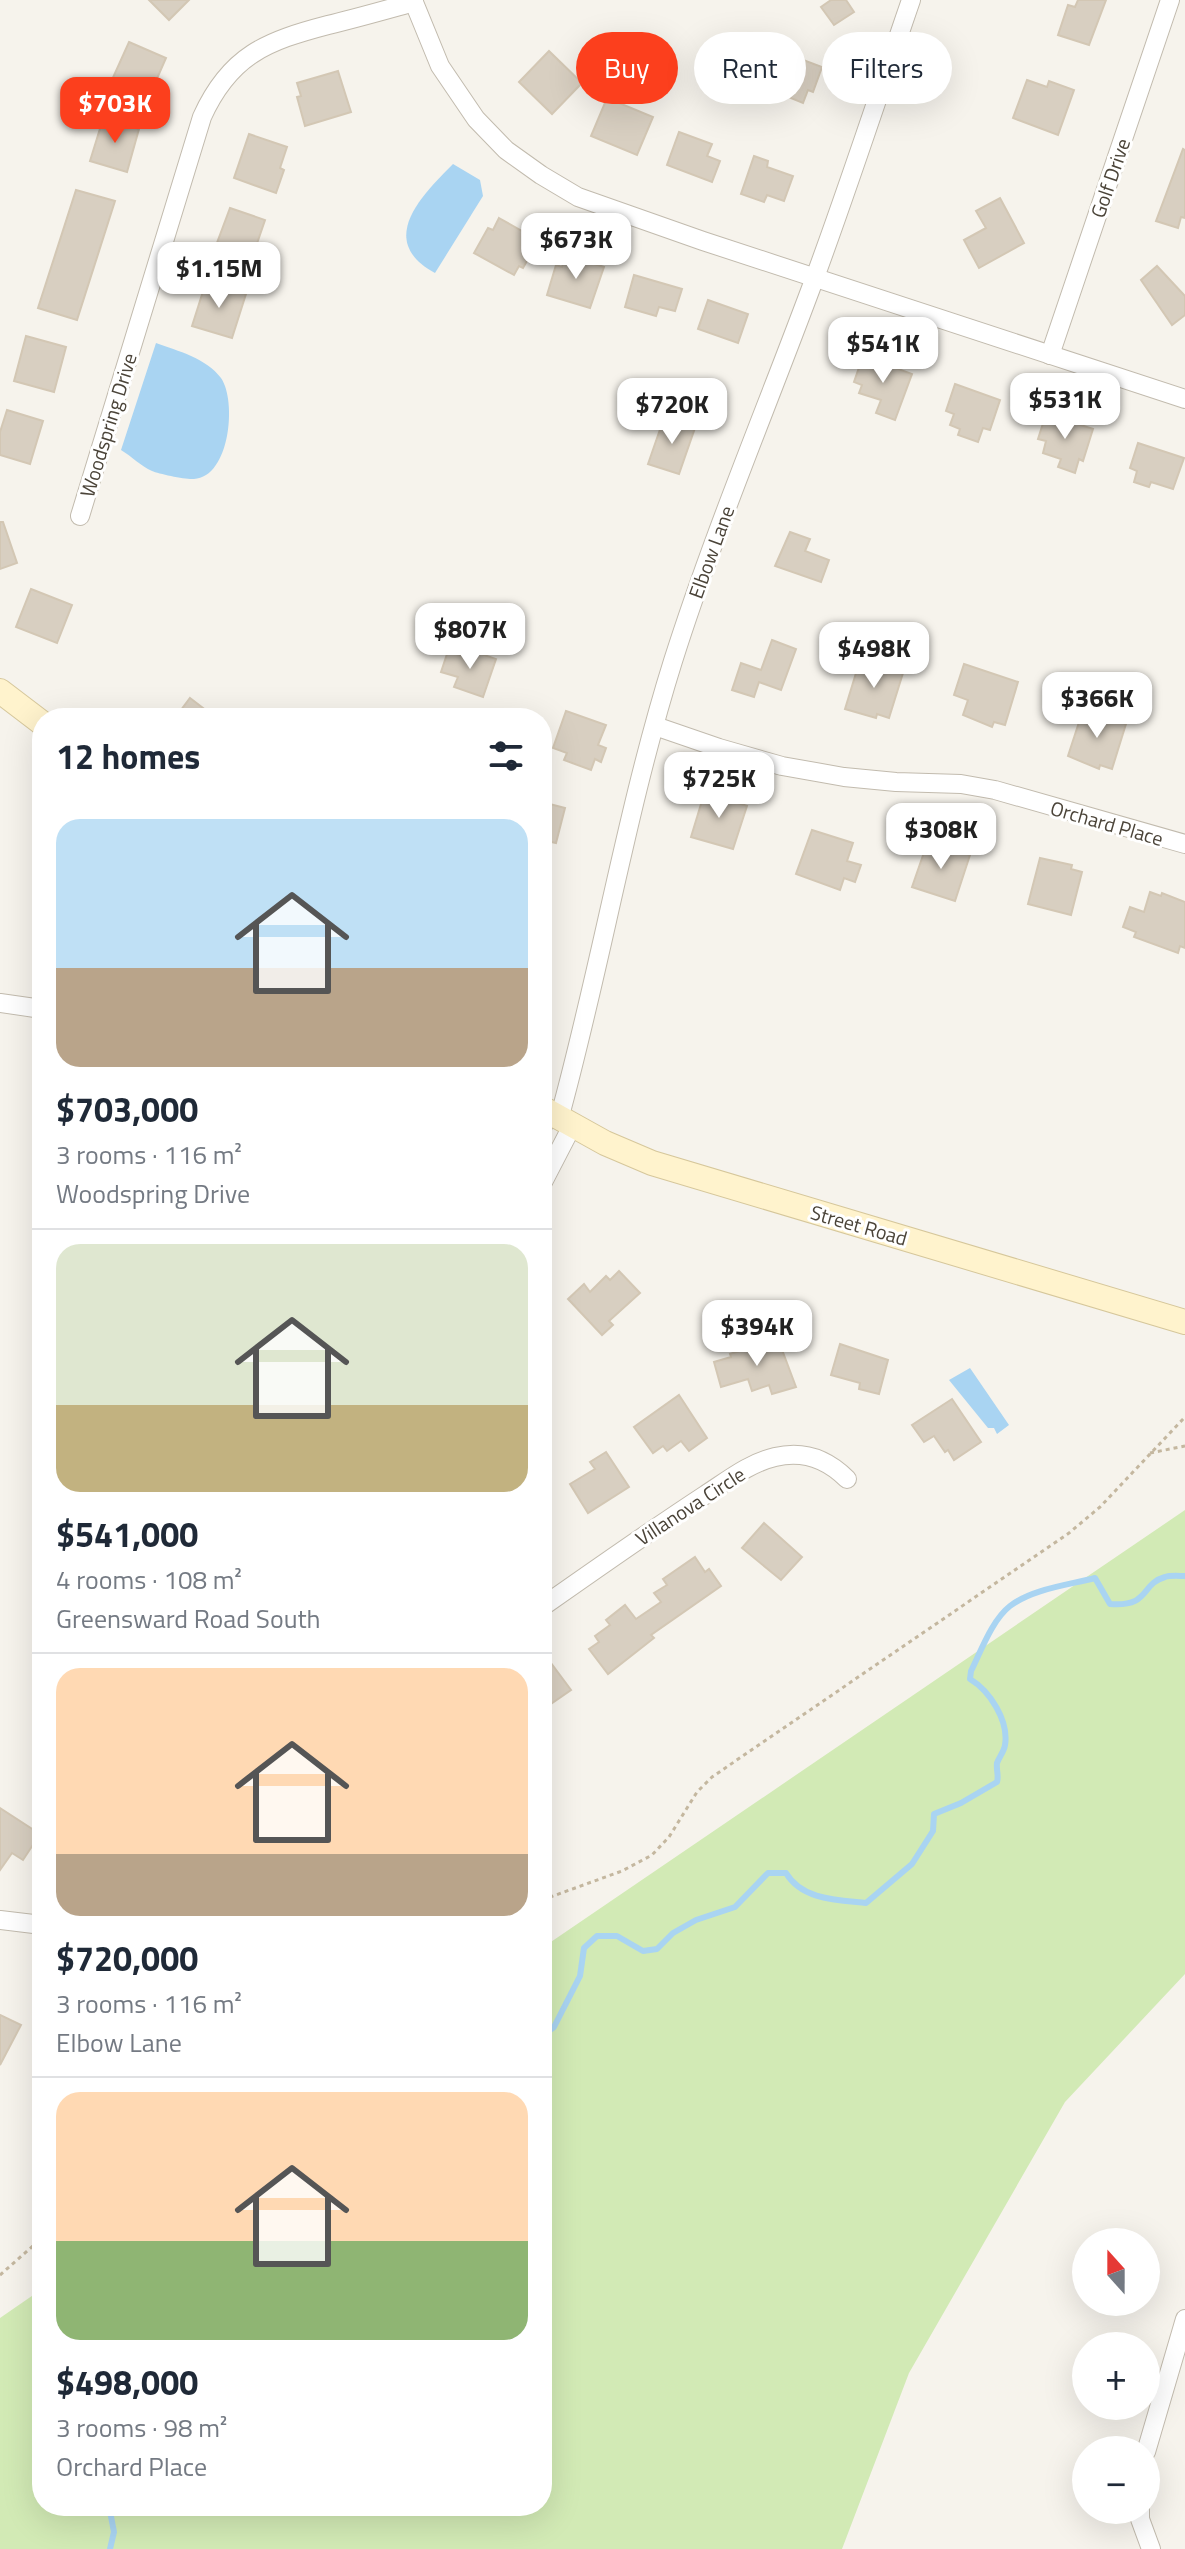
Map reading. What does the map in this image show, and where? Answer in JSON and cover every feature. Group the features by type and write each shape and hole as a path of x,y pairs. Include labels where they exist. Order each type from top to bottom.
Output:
{"main road":[{"path":"0,691 32,715"},
{"name":"Street Road","path":"553,1119 652,1163 1185,1322"}],"street":[{"name":"Elbow Lane","path":"553,1119 596,974 628,829 673,661 720,526 815,278 911,0"},
{"name":"Golf Drive","path":"1050,355 1170,0"},
{"path":"413,1 430,47 450,84 491,135 541,175 598,205 1185,399"},
{"name":"Woodspring Drive","path":"80,516 210,99 226,76 247,56 271,42 413,1"},
{"name":"Orchard Place","path":"655,726 782,766 844,777 961,784 995,790 1185,844"},
{"path":"0,1003 32,1008"},
{"name":"Villanova Circle","path":"552,1600 687,1506 760,1461 796,1455 815,1457 832,1464 847,1479"},
{"path":"0,1920 32,1924"},
{"path":"1151,2436 1185,2322"},
{"path":"1142,2524 1151,2549"}],"path":[{"path":"552,1896 622,1871 652,1855 669,1837 697,1792 712,1777 1069,1533 1100,1507 1185,1417"},
{"path":"1150,1453 1185,1446"},
{"path":"0,2275 32,2247"}],"green space":[{"path":"1185,1510 1185,1974 1065,2102 909,2373 842,2549 0,2549 0,2318 32,2296 32,2516 552,2516 552,1941"}],"water":[{"path":"453,164 480,180 483,196 435,273 418,260 408,247 406,233 418,204"},
{"path":"156,343 208,365 221,378 226,389 229,420 223,452 216,466 206,475 194,479 156,472 121,450"},
{"path":"970,1368 1009,1425 997,1434 994,1428 988,1428 949,1380"}],"building":[{"path":"149,0 189,0 169,20"},
{"path":"831,0 846,0 854,12 834,25 821,7"},
{"path":"1078,0 1106,0 1089,45 1058,35 1068,5 1075,7"},
{"path":"129,42 166,58 148,99 111,82"},
{"path":"549,51 576,77 576,89 552,114 519,82"},
{"path":"806,61 822,67 813,92 808,90 806,95"},
{"path":"338,71 351,112 305,126 297,97 301,96 297,83"},
{"path":"1027,80 1047,87 1049,81 1074,90 1058,135 1013,118"},
{"path":"604,104 622,104 653,117 637,155 591,136"},
{"path":"103,119 139,129 127,172 90,161"},
{"path":"679,132 712,144 707,156 720,161 712,182 667,165"},
{"path":"249,134 287,147 280,168 284,170 276,193 234,178"},
{"path":"1183,149 1185,218 1181,217 1178,228 1156,221"},
{"path":"754,156 768,161 767,167 793,176 784,201 767,195 764,202 741,194"},
{"path":"76,190 115,201 77,320 38,308"},
{"path":"1000,198 1024,243 979,268 964,240 986,228 976,211"},
{"path":"230,208 265,220 250,264 214,251"},
{"path":"499,218 536,239 536,245 523,268 519,266 514,275 474,253 488,228 493,230"},
{"path":"565,255 604,267 590,308 547,295 556,265 562,267"},
{"path":"1157,266 1185,296 1185,315 1172,325 1141,280"},
{"path":"634,275 682,289 675,311 659,307 656,316 625,307"},
{"path":"206,282 246,294 232,338 192,326"},
{"path":"708,300 748,314 738,343 698,329"},
{"path":"26,336 66,347 54,392 14,381"},
{"path":"863,356 912,374 895,420 876,413 881,400 859,393 862,385 854,382"},
{"path":"955,384 1000,400 990,430 983,428 978,442 958,435 960,429 950,425 954,414 946,411"},
{"path":"7,410 43,421 30,464 0,455 0,432"},
{"path":"1046,414 1093,429 1083,461 1079,459 1075,473 1058,467 1061,459 1043,453 1046,441 1038,439"},
{"path":"664,418 695,428 679,474 648,464"},
{"path":"1138,443 1184,458 1173,489 1151,482 1149,487 1134,482 1137,471 1130,468"},
{"path":"0,522 3,522 17,563 0,569"},
{"path":"790,532 810,539 805,551 829,560 821,582 775,566"},
{"path":"31,589 72,605 57,643 16,627"},
{"path":"772,640 796,649 781,690 759,682 754,697 732,690 741,663 761,670"},
{"path":"467,649 496,659 483,697 454,687 458,677 441,672 448,651 465,657"},
{"path":"860,660 903,673 889,718 877,714 876,718 845,709"},
{"path":"964,664 1018,682 1005,725 994,722 992,727 963,715 968,700 954,695"},
{"path":"190,698 203,708 182,708"},
{"path":"1083,710 1126,724 1112,769 1100,765 1099,769 1068,756"},
{"path":"566,711 606,725 598,745 606,748 601,762 595,759 591,770 564,760 567,753 553,748"},
{"path":"705,791 736,798 735,802 747,806 733,849 691,837"},
{"path":"552,805 565,808 556,843 552,842"},
{"path":"812,830 853,843 847,861 861,865 855,882 844,878 840,890 796,874"},
{"path":"928,841 970,855 955,901 912,887"},
{"path":"1040,858 1072,865 1071,869 1082,872 1071,915 1028,904"},
{"path":"1150,892 1185,902 1185,948 1180,946 1178,953 1134,937 1136,932 1123,927 1130,907 1144,912"},
{"path":"619,1271 640,1293 609,1321 613,1325 602,1335 568,1299 584,1284 590,1292 606,1276 610,1280"},
{"path":"778,1339 796,1387 772,1394 769,1385 752,1391 748,1379 721,1387 714,1362"},
{"path":"840,1344 888,1360 879,1394 859,1389 860,1383 831,1375"},
{"path":"679,1395 707,1438 689,1451 681,1441 667,1451 663,1446 653,1453 634,1427"},
{"path":"952,1399 981,1442 954,1460 934,1436 924,1442 912,1425"},
{"path":"606,1452 629,1487 588,1513 570,1484 595,1469 590,1462"},
{"path":"764,1523 802,1557 781,1580 742,1548"},
{"path":"695,1557 705,1572 709,1569 721,1586 651,1635 654,1638 608,1674 589,1649 599,1642 595,1636 610,1625 606,1620 625,1605 636,1619 661,1602 654,1593 667,1585 663,1579"},
{"path":"552,1664 571,1690 552,1703"},
{"path":"0,1808 32,1829 32,1846 23,1860 12,1853 0,1870"},
{"path":"0,2015 21,2025 0,2065"}],"waterway":[{"path":"552,2028 580,1976 584,1948 597,1936 617,1936 643,1951 657,1949 673,1933 696,1920 735,1907 768,1873 786,1873 801,1889 811,1894 866,1903 912,1864 933,1831 934,1814 961,1803 997,1782 997,1763 1005,1745 1004,1726 991,1699 970,1679 988,1636 1004,1612 1029,1595 1095,1578 1110,1604 1123,1604 1139,1599 1157,1580 1185,1576"},
{"path":"110,2549 114,2532 111,2516"}]}
